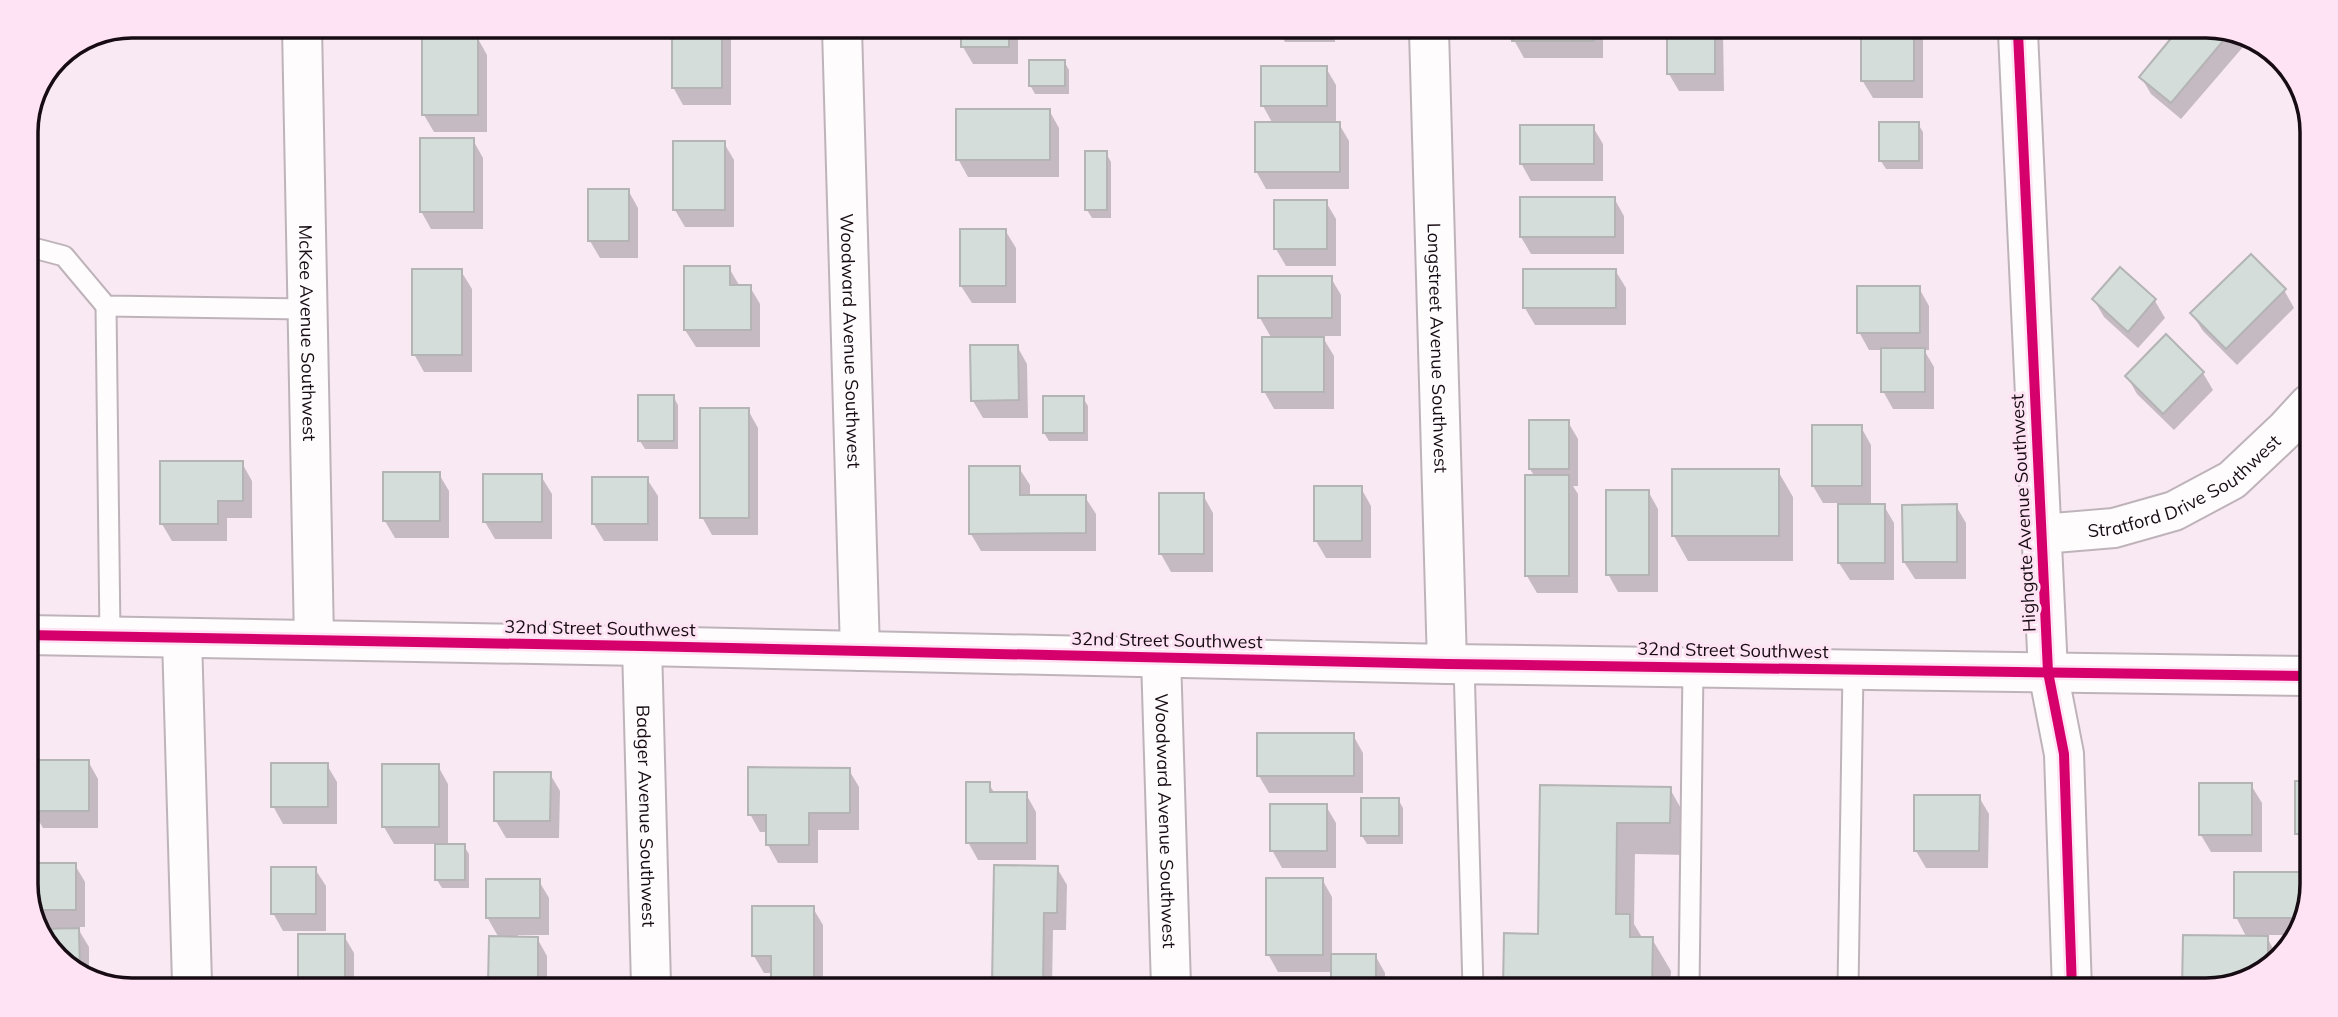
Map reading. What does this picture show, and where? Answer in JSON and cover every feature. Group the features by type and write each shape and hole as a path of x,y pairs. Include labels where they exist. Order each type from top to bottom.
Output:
{"street":[{"name":"McKee Avenue Southwest","path":"302,39 314,640"},
{"name":"Woodward Avenue Southwest","path":"842,39 860,652"},
{"name":"Longstreet Avenue Southwest","path":"1429,39 1455,664"},
{"name":"Highgate Avenue Southwest","path":"2018,39 2048,672 2064,754 2072,978"},
{"name":"Stratford Drive Southwest","path":"2042,534 2114,528 2174,510 2232,480 2299,414"},
{"name":"32nd Street Southwest","path":"39,635 1455,664 2300,677"},
{"path":"182,638 192,978"},
{"name":"Badger Avenue Southwest","path":"642,646 652,978"},
{"name":"Woodward Avenue Southwest","path":"1161,657 1171,978"}],"lane":[{"path":"39,249 64,256 106,306 110,636"},
{"path":"106,306 307,309"},
{"path":"1455,664 1472,978"},
{"path":"1689,978 1693,667"},
{"path":"1848,978 1853,670"}],"building":[{"path":"422,39 478,39 478,115 422,115"},
{"path":"672,39 722,39 722,88 672,88"},
{"path":"961,39 1009,39 1009,47 961,47"},
{"path":"1512,39 1594,39 1594,41"},
{"path":"1667,39 1715,39 1715,74 1667,74"},
{"path":"1861,39 1914,39 1914,81 1861,81"},
{"path":"2171,39 2224,40 2171,103 2139,77"},
{"path":"1029,60 1065,60 1065,86 1029,86"},
{"path":"1261,66 1327,66 1327,106 1261,106"},
{"path":"956,109 1050,109 1050,160 956,160"},
{"path":"1255,122 1340,122 1340,172 1255,172"},
{"path":"1879,122 1919,122 1919,161 1879,161"},
{"path":"1520,125 1594,125 1594,164 1520,164"},
{"path":"420,138 474,138 474,212 420,212"},
{"path":"673,141 725,141 725,210 673,210"},
{"path":"1085,151 1107,151 1107,210 1085,210"},
{"path":"588,189 629,189 629,241 588,241"},
{"path":"1520,197 1615,197 1615,237 1520,237"},
{"path":"1274,200 1327,200 1327,249 1274,249"},
{"path":"960,229 1006,229 1006,286 960,286"},
{"path":"2251,254 2286,289 2226,349 2190,313"},
{"path":"684,266 730,266 730,285 751,285 751,330 684,330"},
{"path":"2120,267 2156,299 2128,332 2092,299"},
{"path":"412,269 462,269 462,355 412,355"},
{"path":"1523,269 1616,269 1616,308 1523,308"},
{"path":"1258,276 1332,276 1332,318 1258,318"},
{"path":"1857,286 1920,286 1920,333 1857,333"},
{"path":"2166,334 2204,372 2163,414 2125,376"},
{"path":"1262,337 1324,337 1324,392 1262,392"},
{"path":"970,345 1018,345 1019,400 971,401"},
{"path":"1881,348 1925,348 1925,392 1881,392"},
{"path":"638,395 674,395 674,441 638,441"},
{"path":"1043,396 1084,396 1084,433 1043,433"},
{"path":"700,408 749,408 749,518 700,518"},
{"path":"1529,420 1569,420 1569,469 1529,469"},
{"path":"1812,425 1862,425 1862,486 1812,486"},
{"path":"160,461 243,461 243,501 218,501 218,524 160,524"},
{"path":"969,466 1020,466 1020,495 1086,495 1086,533 969,534"},
{"path":"1672,469 1779,469 1779,536 1672,536"},
{"path":"383,472 440,472 440,521 383,521"},
{"path":"483,474 542,474 542,522 483,522"},
{"path":"1525,475 1569,475 1569,576 1525,576"},
{"path":"592,477 648,477 648,524 592,524"},
{"path":"1314,486 1362,486 1362,541 1314,541"},
{"path":"1606,490 1649,490 1649,575 1606,575"},
{"path":"1159,493 1204,493 1204,554 1159,554"},
{"path":"1838,504 1885,504 1885,563 1838,563"},
{"path":"1957,504 1957,562 1903,562 1902,505"},
{"path":"1257,733 1354,733 1354,776 1257,776"},
{"path":"39,760 89,760 89,811 39,811"},
{"path":"271,763 328,763 328,807 271,807"},
{"path":"382,764 439,764 439,827 382,827"},
{"path":"748,767 850,768 850,813 809,813 809,845 766,845 766,815 748,815"},
{"path":"494,772 551,772 550,821 494,821"},
{"path":"2295,781 2300,781 2300,834 2295,834"},
{"path":"966,782 990,782 990,792 1027,792 1027,843 966,843"},
{"path":"2199,783 2252,783 2252,835 2199,835"},
{"path":"1540,785 1671,787 1670,823 1617,823 1616,914 1630,914 1630,937 1653,937 1652,978 1503,978 1504,933 1538,934"},
{"path":"1914,795 1980,795 1979,851 1914,851"},
{"path":"1361,798 1399,798 1399,836 1361,836"},
{"path":"1270,804 1327,804 1327,851 1270,851"},
{"path":"435,844 465,844 465,880 435,880"},
{"path":"39,863 76,863 76,910 42,910"},
{"path":"994,865 1058,866 1057,913 1044,913 1043,978 992,978"},
{"path":"271,867 316,867 316,914 271,914"},
{"path":"2234,872 2300,872 2298,903 2293,918 2234,918"},
{"path":"1266,878 1323,878 1323,955 1266,955"},
{"path":"486,879 540,879 540,918 486,918"},
{"path":"752,906 814,906 814,978 771,978 771,956 752,956"},
{"path":"79,928 80,962 66,951 50,929"},
{"path":"298,934 345,934 345,978 298,978"},
{"path":"2183,935 2268,936 2268,954 2247,969 2218,978 2182,978"},
{"path":"489,936 538,937 538,978 488,978"},
{"path":"1331,954 1376,954 1376,978 1331,978"}],"cycle path":[{"path":"2018,39 2048,672 2064,754 2072,978"},
{"path":"39,635 1447,664 2300,676"}]}
